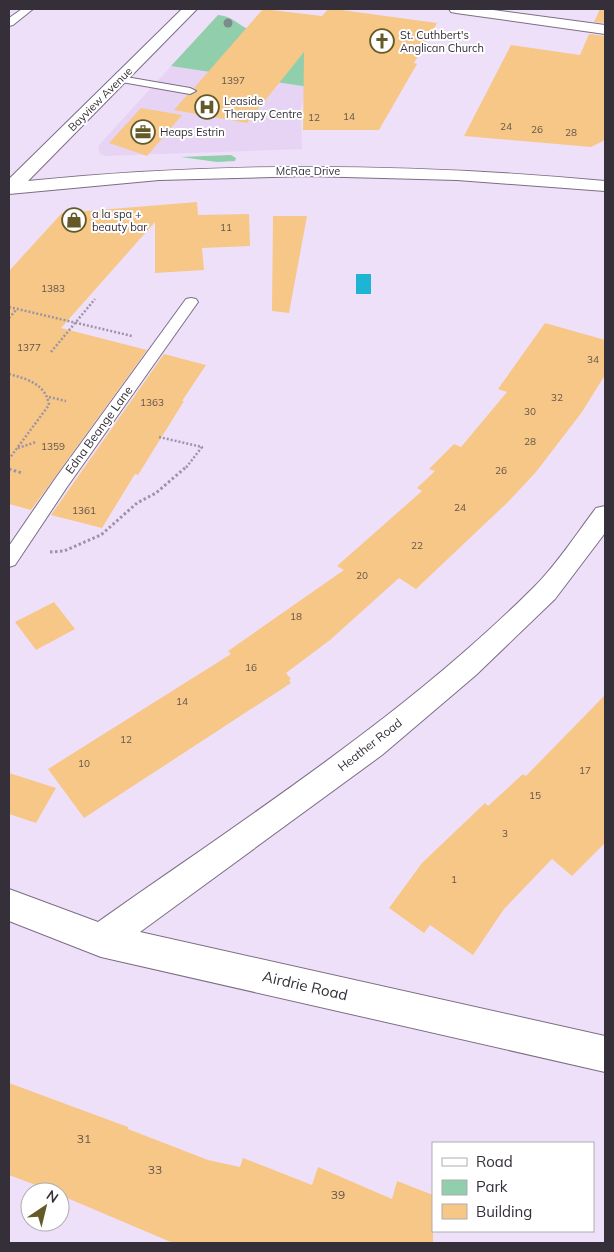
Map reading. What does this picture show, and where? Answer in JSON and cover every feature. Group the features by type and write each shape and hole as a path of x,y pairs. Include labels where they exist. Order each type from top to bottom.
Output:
{"street":[{"name":"Bayview Avenue","path":"9,188 190,9"},
{"path":"456,9 605,30"},
{"name":"McRae Drive","path":"9,188 85,179 164,174 333,170 459,174 605,186"},
{"name":"Heather Road","path":"102,940 371,746 451,679 546,592 605,515"},
{"name":"Airdrie Road","path":"9,905 102,940 605,1054"}],"lane":[{"path":"9,23 28,9"},
{"path":"120,79 190,91"},
{"name":"Edna Beange Lane","path":"12,555 191,302"}],"path":[{"path":"51,352 94,299"},
{"path":"9,307 162,343"},
{"path":"9,318 16,309"},
{"path":"9,374 30,379 40,386 49,398 49,405 44,414 9,460"},
{"path":"49,398 66,401"},
{"path":"12,555 64,551 101,535 137,503 156,493 170,482 191,463 202,447 159,436"},
{"path":"17,449 36,442"},
{"path":"9,469 22,472"}],"shaded area":[{"path":"171,66 309,87 301,107 302,149 105,156 100,154 98,146"}],"green space":[{"path":"218,15 231,19 250,30 359,43 309,87 171,66"},
{"path":"231,155 236,158 235,161 217,162 181,157"}],"water":[{"path":"356,274 371,274 371,294 356,294"}],"building":[{"path":"263,9 322,16 328,9 334,9 437,23 414,63 417,64 379,130 303,130 304,52 247,123 174,110 187,95 198,92 194,88"},
{"path":"600,9 605,9 605,23 594,22"},
{"path":"589,34 605,36 605,140 591,147 464,136 511,45 580,55"},
{"path":"141,108 182,115 147,156 109,143"},
{"path":"197,202 198,215 249,214 250,246 202,248 204,270 155,273 155,222 61,328 147,350 31,510 9,504 9,271 62,213"},
{"path":"273,216 307,216 289,313 272,311"},
{"path":"545,323 605,340 605,375 582,412 536,472 508,502 416,589 399,578 330,640 286,673 291,679 289,680 291,683 84,818 48,769 231,654 228,651 344,570 337,566 422,491 417,488 435,471 429,469 454,444 461,447 507,392 498,389"},
{"path":"164,354 206,365 138,475 135,474 102,528 51,515"},
{"path":"54,602 75,629 36,650 15,622"},
{"path":"605,695 605,843 572,876 552,859 504,909 473,955 430,925 424,933 389,908 422,863 485,803 488,806 523,774 526,776"},
{"path":"9,773 56,788 36,823 9,814"},
{"path":"9,1083 128,1127 128,1129 208,1160 240,1167 243,1158 312,1185 318,1167 392,1199 397,1181 432,1195 433,1243 173,1243 70,1199 70,1182 28,1182 9,1175"}],"place":[{"name":"St. Cuthbert's Anglican Church","path":"382,41"},
{"name":"Leaside Therapy Centre","path":"207,107"},
{"name":"Heaps Estrin","path":"143,132"},
{"name":"a la spa + beauty bar","path":"74,220"}]}
